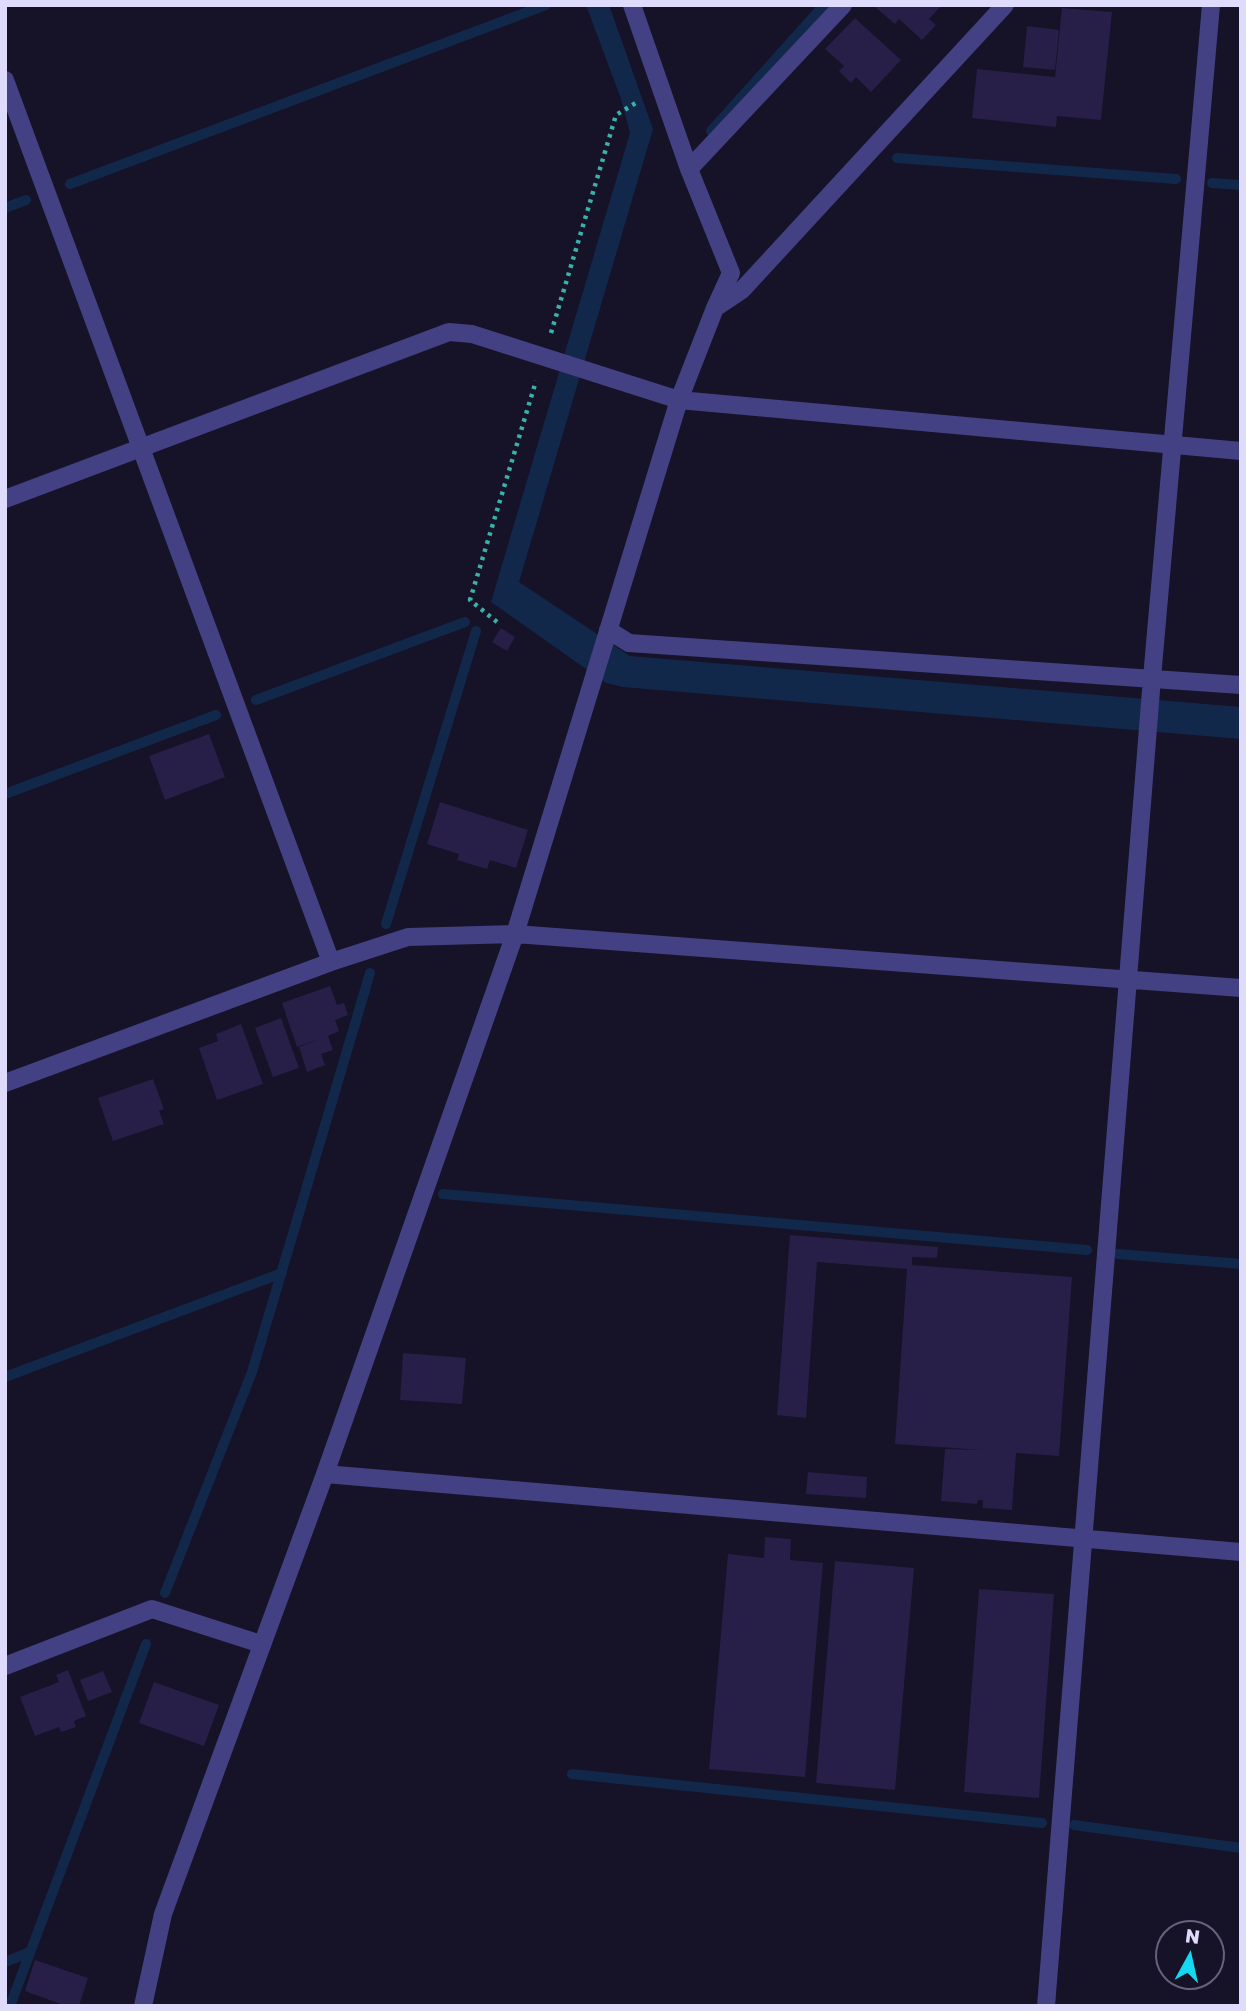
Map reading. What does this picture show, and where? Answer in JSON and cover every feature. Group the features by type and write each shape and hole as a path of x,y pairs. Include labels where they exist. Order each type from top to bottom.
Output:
{"street":[{"path":"143,2006 163,1914 325,1474 514,934 679,400 731,273 689,169 632,5"},
{"path":"689,169 843,5"},
{"path":"715,308 742,290 1005,5"},
{"path":"1046,2006 1147,736 1211,5"},
{"path":"5,80 331,962"},
{"path":"5,499 449,332 472,334 679,400 1241,451"},
{"path":"608,630 629,643 1241,685"},
{"path":"5,1083 331,962 408,937 514,934 1241,988"},
{"path":"325,1474 1241,1552"},
{"path":"5,1666 152,1609 261,1644"}],"water":[{"path":"586,5 609,5 653,129 519,582 630,656 1241,707 1241,739 623,687 606,683 491,602 630,133 621,99"}],"building":[{"path":"942,5 929,19 936,25 922,40 899,19 895,24 875,7"},
{"path":"1062,8 1112,12 1101,120 1057,116 1056,127 972,118 977,69 1055,77"},
{"path":"855,18 901,60 871,92 856,77 851,83 839,71 844,66 825,49"},
{"path":"1027,26 1059,30 1055,70 1023,67"},
{"path":"501,628 515,637 507,651 492,642"},
{"path":"209,734 225,777 165,800 149,756"},
{"path":"440,802 528,830 516,868 490,860 487,869 457,860 459,854 427,844"},
{"path":"330,986 337,1005 344,1003 348,1015 335,1020 339,1031 328,1036 333,1050 321,1054 325,1065 307,1072 299,1047 322,1038 297,1047 282,1003"},
{"path":"281,1018 299,1068 273,1077 255,1028"},
{"path":"241,1024 263,1084 217,1100 199,1048 218,1041 216,1034"},
{"path":"153,1079 164,1109 159,1111 164,1124 113,1141 98,1098"},
{"path":"790,1235 938,1247 937,1258 912,1257 912,1265 1072,1277 1059,1456 1016,1453 1012,1510 983,1508 983,1500 978,1500 977,1504 941,1501 945,1449 982,1450 895,1444 907,1269 817,1262 806,1418 777,1415"},
{"path":"403,1353 466,1358 462,1404 400,1400"},
{"path":"808,1472 867,1477 866,1498 806,1494"},
{"path":"765,1537 791,1539 790,1560 823,1563 805,1777 709,1769 728,1554 764,1558"},
{"path":"835,1561 914,1568 895,1790 816,1783"},
{"path":"979,1589 1054,1594 1039,1798 964,1792"},
{"path":"68,1670 86,1716 74,1721 76,1727 61,1732 59,1727 35,1736 20,1697 59,1682 56,1675"},
{"path":"103,1671 112,1692 88,1701 80,1680"},
{"path":"154,1682 219,1705 204,1746 139,1723"},
{"path":"35,1960 88,1978 79,2006 66,2006 25,1991"}],"waterway":[{"path":"70,184 546,5"},
{"path":"711,131 824,5"},
{"path":"897,158 1176,179"},
{"path":"1212,183 1241,185"},
{"path":"5,208 26,200"},
{"path":"256,700 465,622"},
{"path":"386,924 476,631"},
{"path":"5,794 216,715"},
{"path":"165,1593 252,1372 370,973"},
{"path":"443,1194 1087,1250"},
{"path":"1118,1254 1241,1264"},
{"path":"5,1377 282,1273"},
{"path":"10,2006 146,1644"},
{"path":"572,1774 1042,1823"},
{"path":"1074,1825 1241,1848"},
{"path":"5,1962 30,1952"}]}
